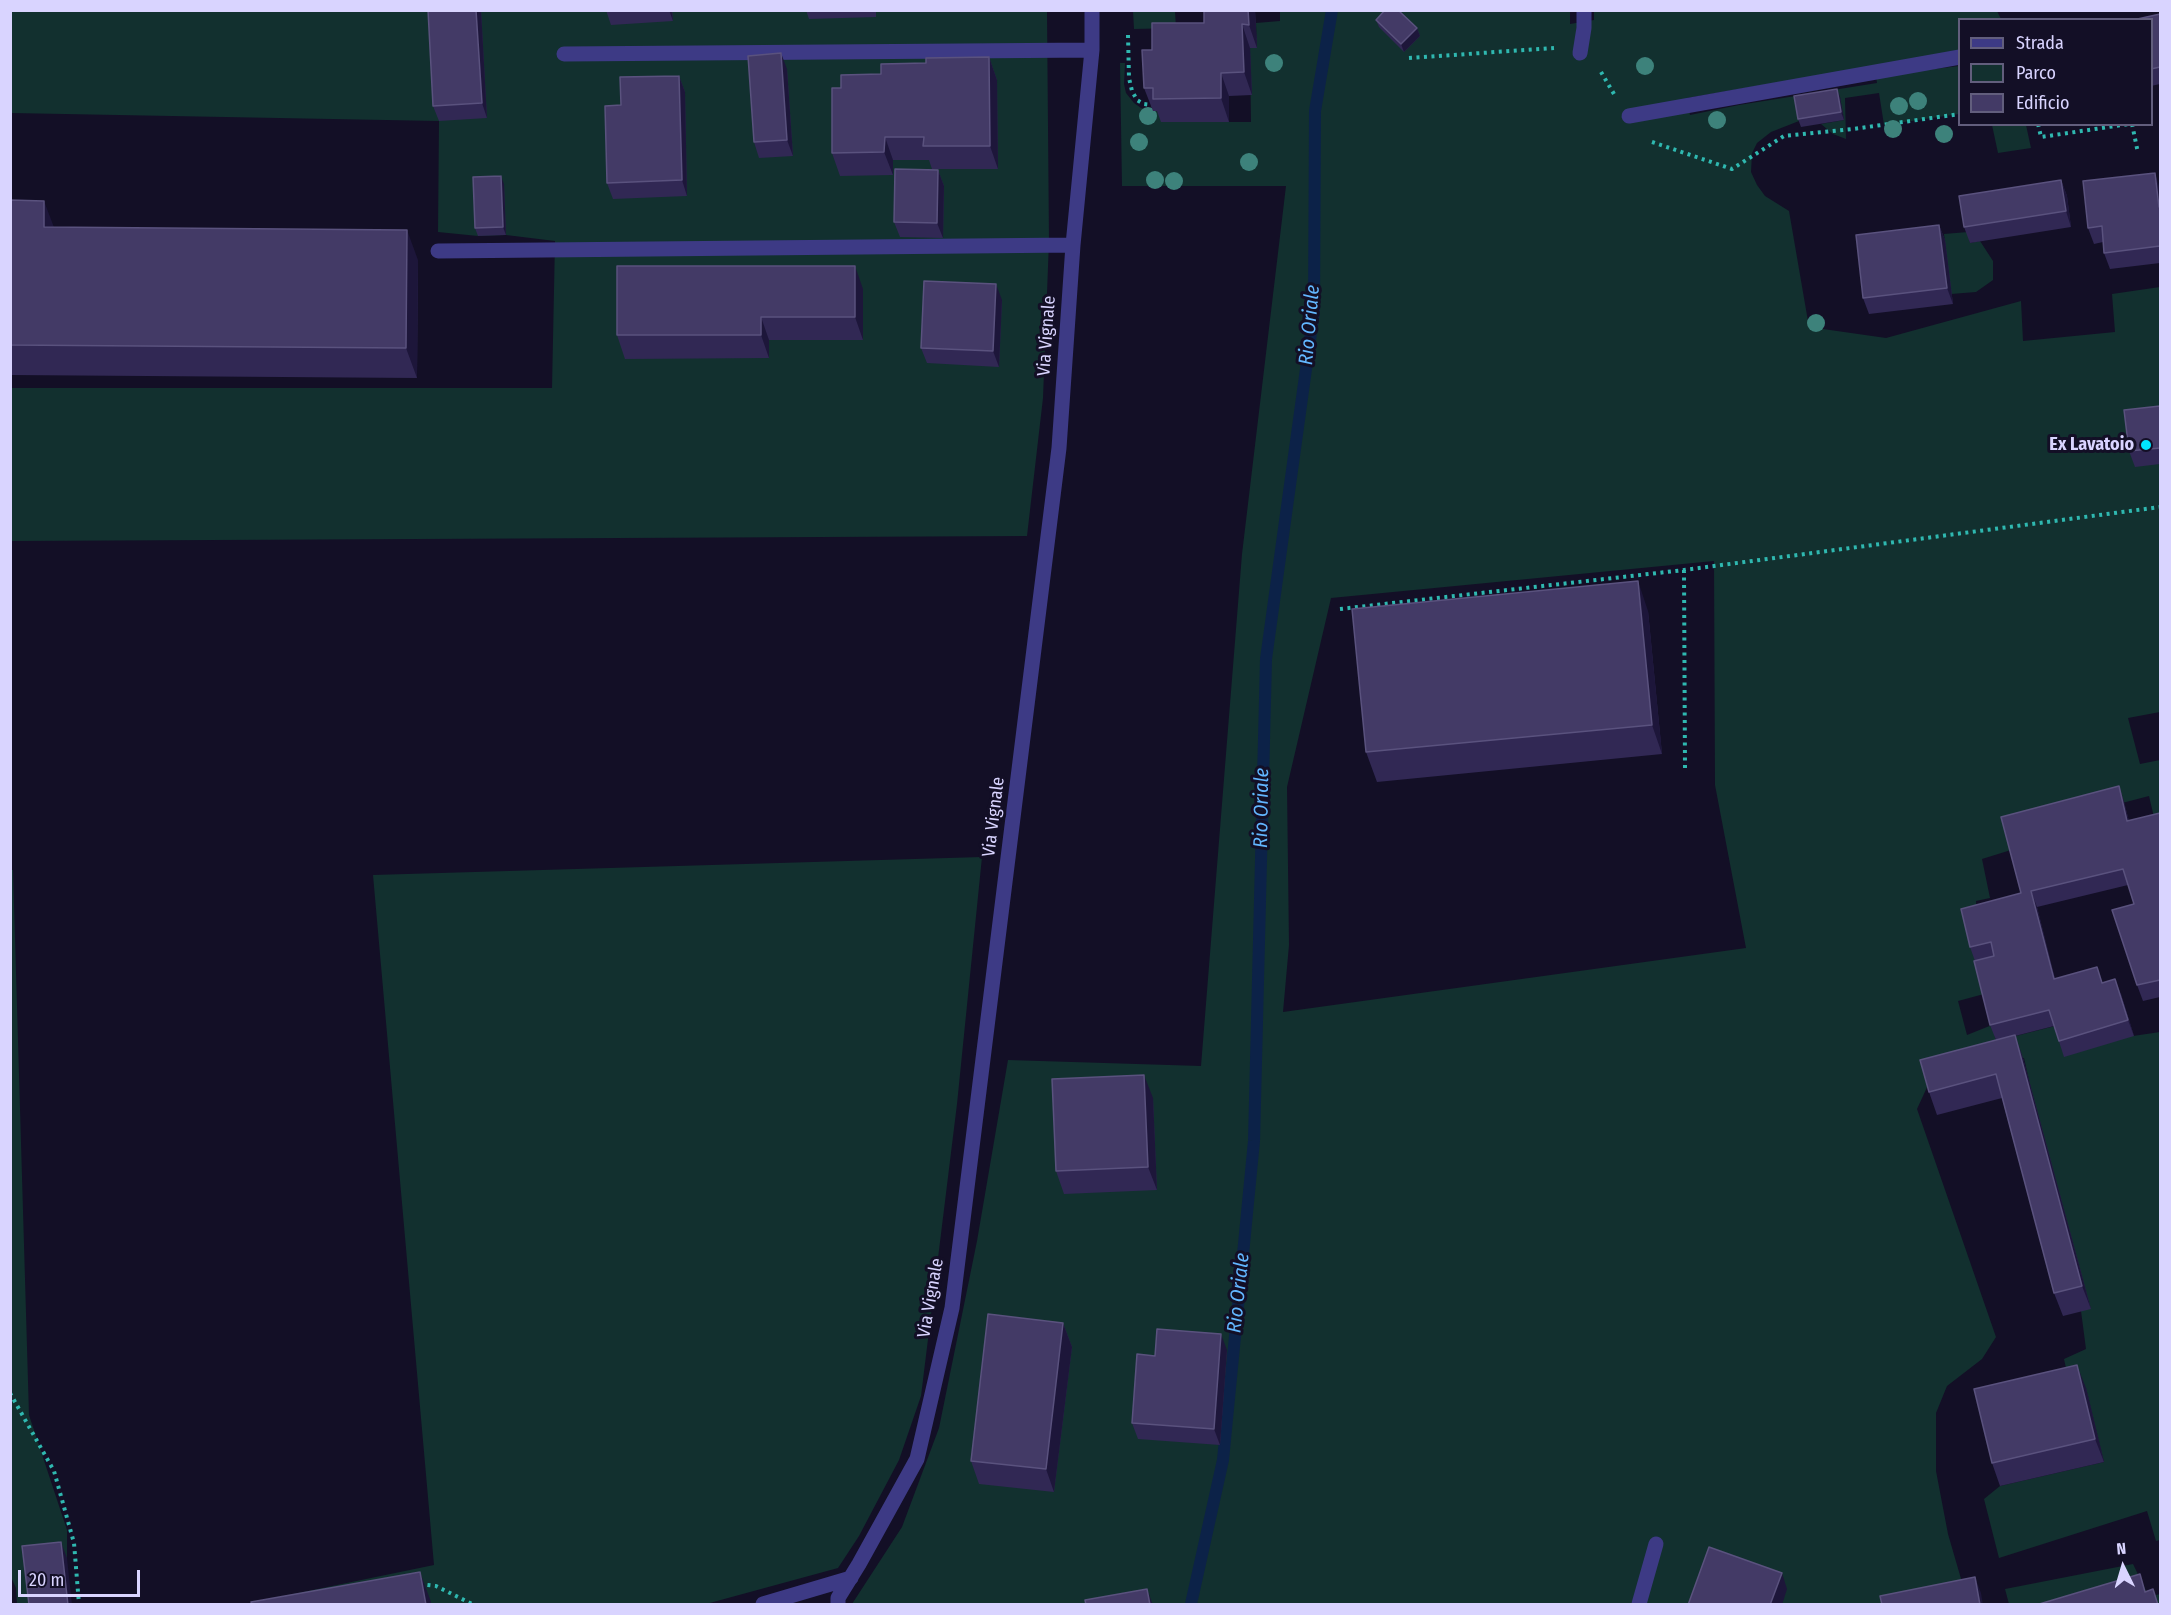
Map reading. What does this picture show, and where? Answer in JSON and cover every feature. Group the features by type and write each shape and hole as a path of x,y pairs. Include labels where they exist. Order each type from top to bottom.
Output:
{"street":[{"name":"Via Vignale","path":"838,1605 838,1598 916,1459 952,1308 1059,448 1073,245 1092,50 1092,10"},
{"path":"1580,53 1584,10"},
{"path":"564,54 1092,50"},
{"path":"1629,116 1958,57"},
{"path":"438,250 1073,245"},
{"path":"1638,1605 1656,1544"},
{"path":"763,1605 851,1578"}],"path":[{"path":"1128,35 1129,78 1132,91 1137,100 1152,105"},
{"path":"2038,126 2041,137 2117,126"},
{"path":"2131,126 2138,153"},
{"path":"1340,609 1684,570 2160,507"},
{"path":"1684,570 1685,769"},
{"path":"10,1392 54,1471 74,1543 79,1605"},
{"path":"412,1584 436,1586 472,1605"}],"green space":[{"path":"1570,10 1570,24 1594,20 1594,10 1997,11 2000,18 1958,18 1958,52 1687,98 1690,115 1877,83 1876,76 1958,66 1958,114 1884,125 1879,93 1845,98 1846,139 1833,134 1821,124 1844,120 1840,97 1799,121 1771,132 1757,143 1752,153 1751,172 1765,196 1789,211 1809,327 1886,338 2021,301 2023,341 2115,332 2112,294 2160,287 2160,712 2128,718 2140,764 2160,760 2160,829 2157,830 2149,796 2007,833 2011,850 1982,859 1990,898 1976,901 1984,994 1958,1001 1967,1035 1992,1025 1996,1041 2055,1026 2133,1036 2160,1032 2160,1540 2156,1541 2147,1511 1999,1558 1984,1499 2000,1486 2104,1462 2086,1388 2071,1391 2064,1359 2086,1349 2081,1311 2024,1058 1929,1083 1917,1109 1996,1337 1982,1359 1947,1386 1936,1413 1936,1471 1948,1534 1966,1596 1923,1604 852,1604 902,1527 939,1428 977,1241 1008,1060 1201,1066 1242,554 1286,186 1122,186 1120,63 1125,63 1126,93 1141,108 1162,111 1162,122 1251,122 1250,48 1257,47 1256,23 1280,21 1280,11","holes":["1714,561 1715,785 1746,948 1283,1012 1289,945 1287,787 1331,598"]},
{"path":"10,11 1047,11 1049,241 1043,398 1027,536 11,541 11,388 552,388 555,241 506,235 478,236 438,232 439,121 11,113"},
{"path":"1133,11 1175,11 1176,28 1134,29"},
{"path":"1992,126 2026,126 2031,148 1998,153"},
{"path":"1968,232 1970,243 1980,241 1993,261 1993,280 1976,292 1951,294 1944,234"},
{"path":"982,857 957,1104 921,1396 899,1460 859,1536 838,1568 706,1604 245,1604 434,1565 373,875"},
{"path":"11,870 13,870 29,1415 67,1530 67,1558 28,1562 33,1604 17,1604 16,1588 11,1577"},
{"path":"2133,1564 2149,1597 2160,1594 2160,1604 2009,1604 2005,1589"}],"building":[{"path":"428,10 476,10 482,103 433,106"},
{"path":"1204,10 1248,10 1249,25 1242,24 1244,72 1221,73 1221,98 1153,99 1153,88 1144,88 1142,50 1152,50 1152,23 1204,23"},
{"path":"1385,10 1398,10 1417,28 1401,44 1376,20"},
{"path":"2160,14 2160,67 2153,69 2153,18 2142,18"},
{"path":"781,53 787,140 754,142 748,56"},
{"path":"989,57 990,146 923,146 924,137 885,137 884,152 832,153 832,88 841,88 841,75 881,74 881,64 926,63 926,58"},
{"path":"679,76 682,180 607,183 605,106 621,105 620,77"},
{"path":"1837,89 1841,112 1798,119 1794,96"},
{"path":"895,169 938,170 937,223 894,222"},
{"path":"2155,173 2160,207 2160,246 2104,253 2102,226 2088,228 2083,181"},
{"path":"501,176 503,227 475,228 473,177"},
{"path":"2061,180 2066,211 1964,227 1959,196"},
{"path":"10,200 44,201 44,227 407,230 406,348 10,345"},
{"path":"1939,225 1947,288 1863,298 1856,235"},
{"path":"617,266 855,266 855,317 761,317 761,335 617,335"},
{"path":"924,281 996,284 993,351 921,348"},
{"path":"2160,406 2160,448 2129,451 2124,410"},
{"path":"1638,581 1652,725 1366,752 1352,609"},
{"path":"2119,786 2127,821 2160,813 2160,980 2137,985 2112,910 2134,904 2123,869 2031,891 2054,979 2097,967 2102,983 2115,979 2128,1020 2059,1041 2049,1010 1990,1025 1974,961 1994,956 1991,942 1970,947 1961,909 2021,893 2001,817"},
{"path":"2015,1035 2082,1286 2054,1293 1996,1074 1929,1092 1920,1060"},
{"path":"1144,1075 1148,1167 1056,1171 1052,1079"},
{"path":"988,1314 1063,1323 1046,1469 971,1461"},
{"path":"1157,1329 1221,1334 1214,1429 1132,1423 1137,1354 1155,1356"},
{"path":"2077,1365 2095,1439 1992,1463 1974,1389"},
{"path":"61,1542 68,1605 29,1605 22,1546"},
{"path":"1709,1547 1782,1573 1770,1605 1688,1605"},
{"path":"420,1572 426,1605 252,1605 251,1602"},
{"path":"2140,1574 2145,1592 2153,1589 2158,1605 2036,1605"},
{"path":"1975,1577 1980,1605 1882,1605 1880,1596"},
{"path":"1147,1589 1150,1605 1086,1605 1085,1600"}],"waterway":[{"name":"Rio Oriale","path":"1191,1604 1223,1460 1254,1141 1266,659 1314,311 1315,111 1332,10"}],"place":[{"name":"Ex Lavatoio","path":"2146,445"}]}
